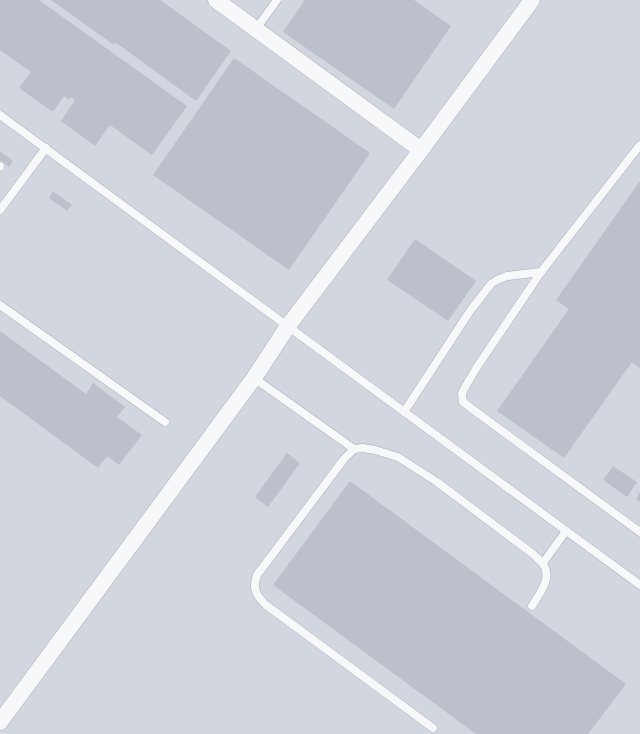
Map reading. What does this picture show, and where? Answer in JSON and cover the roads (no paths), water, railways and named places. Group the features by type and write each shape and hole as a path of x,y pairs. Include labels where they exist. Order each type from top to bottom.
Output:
{"street":[{"path":"216,0 421,150"},
{"path":"0,722 254,378 288,326 532,0"}],"lane":[{"path":"256,29 277,0"},
{"path":"0,115 640,584"},
{"path":"640,145 541,272 477,367 462,394 464,402 478,414 640,532"},
{"path":"0,210 46,148"},
{"path":"404,412 470,311 491,284 507,276 541,272"},
{"path":"0,305 165,422"},
{"path":"254,378 354,449"},
{"path":"433,728 266,605 260,600 255,592 254,587 257,575 344,459 354,449 363,448 398,457 437,482 533,554 543,563 547,573 546,582 532,606"},
{"path":"543,563 566,530"}]}
